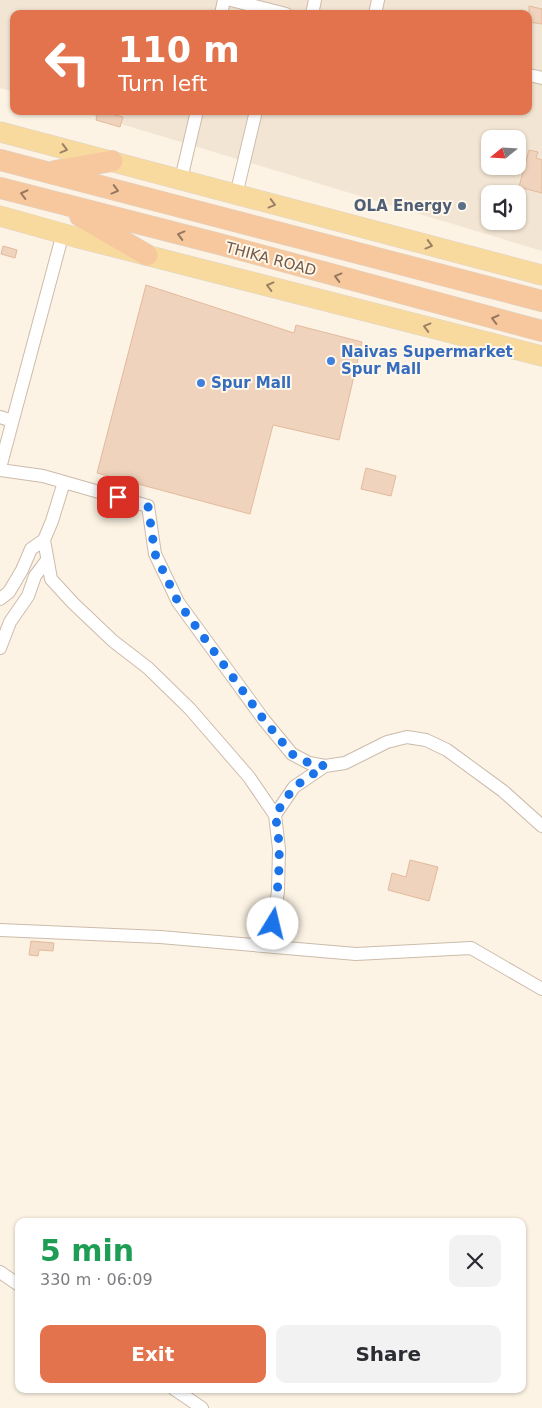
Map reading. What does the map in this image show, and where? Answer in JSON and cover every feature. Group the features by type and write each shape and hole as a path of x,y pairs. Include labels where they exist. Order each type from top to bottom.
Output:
{"highway":[{"name":"THIKA ROAD","path":"0,160 542,301"},
{"path":"48,173 112,161"},
{"name":"THIKA ROAD","path":"0,188 542,331"},
{"path":"57,202 146,255"}],"main road":[{"path":"0,132 542,275"},
{"name":"THIKA ROAD","path":"2,221 63,233 542,356"}],"street":[{"path":"232,0 270,10"},
{"path":"181,179 196,115"},
{"path":"236,195 255,115"},
{"path":"63,233 6,419 0,469 43,476 148,506 155,554 178,602 264,720 292,754 309,763 325,766 345,762 387,742 407,737 426,740 447,750 503,791 542,826"},
{"path":"64,482 44,540 50,579 73,604 113,641 148,668 190,709 249,778 275,815 279,849 278,891 273,924 278,947"},
{"path":"0,599 9,592 22,570 31,549 44,540"},
{"path":"0,648 10,622 28,596 35,576 47,560"},
{"path":"275,815 294,787 325,766"},
{"path":"0,930 160,937 356,954 471,948 542,989"},
{"path":"0,1272 15,1282"},
{"path":"180,1393 202,1408"}],"shaded area":[{"path":"0,0 542,0 542,251 91,115 532,115 532,10 10,10 10,91 0,88"}],"building":[{"path":"529,6 542,9 542,24 532,22 532,10 529,10"},
{"path":"97,115 123,117 120,127 96,120"},
{"path":"529,150 538,152 536,158 542,160 542,193 526,189 526,185 520,185 522,175 526,175 526,161"},
{"path":"3,246 17,250 15,258 1,254"},
{"name":"Spur Mall","path":"146,285 294,333 296,325 362,342 339,440 273,425 250,514 97,473"},
{"path":"366,468 396,476 391,496 361,489"},
{"path":"410,860 438,867 429,901 388,890 392,873 406,877"},
{"path":"31,941 54,943 53,951 39,950 38,956 29,955"}],"place":[{"name":"OLA Energy","path":"462,206"},
{"name":"Naivas Supermarket Spur Mall","path":"331,361"},
{"name":"Spur Mall","path":"201,383"}],"route":[{"path":"118,497 148,506 155,554 178,602 264,720 292,754 309,763 325,766 294,787 275,815 279,849 278,891 273,924"}]}
